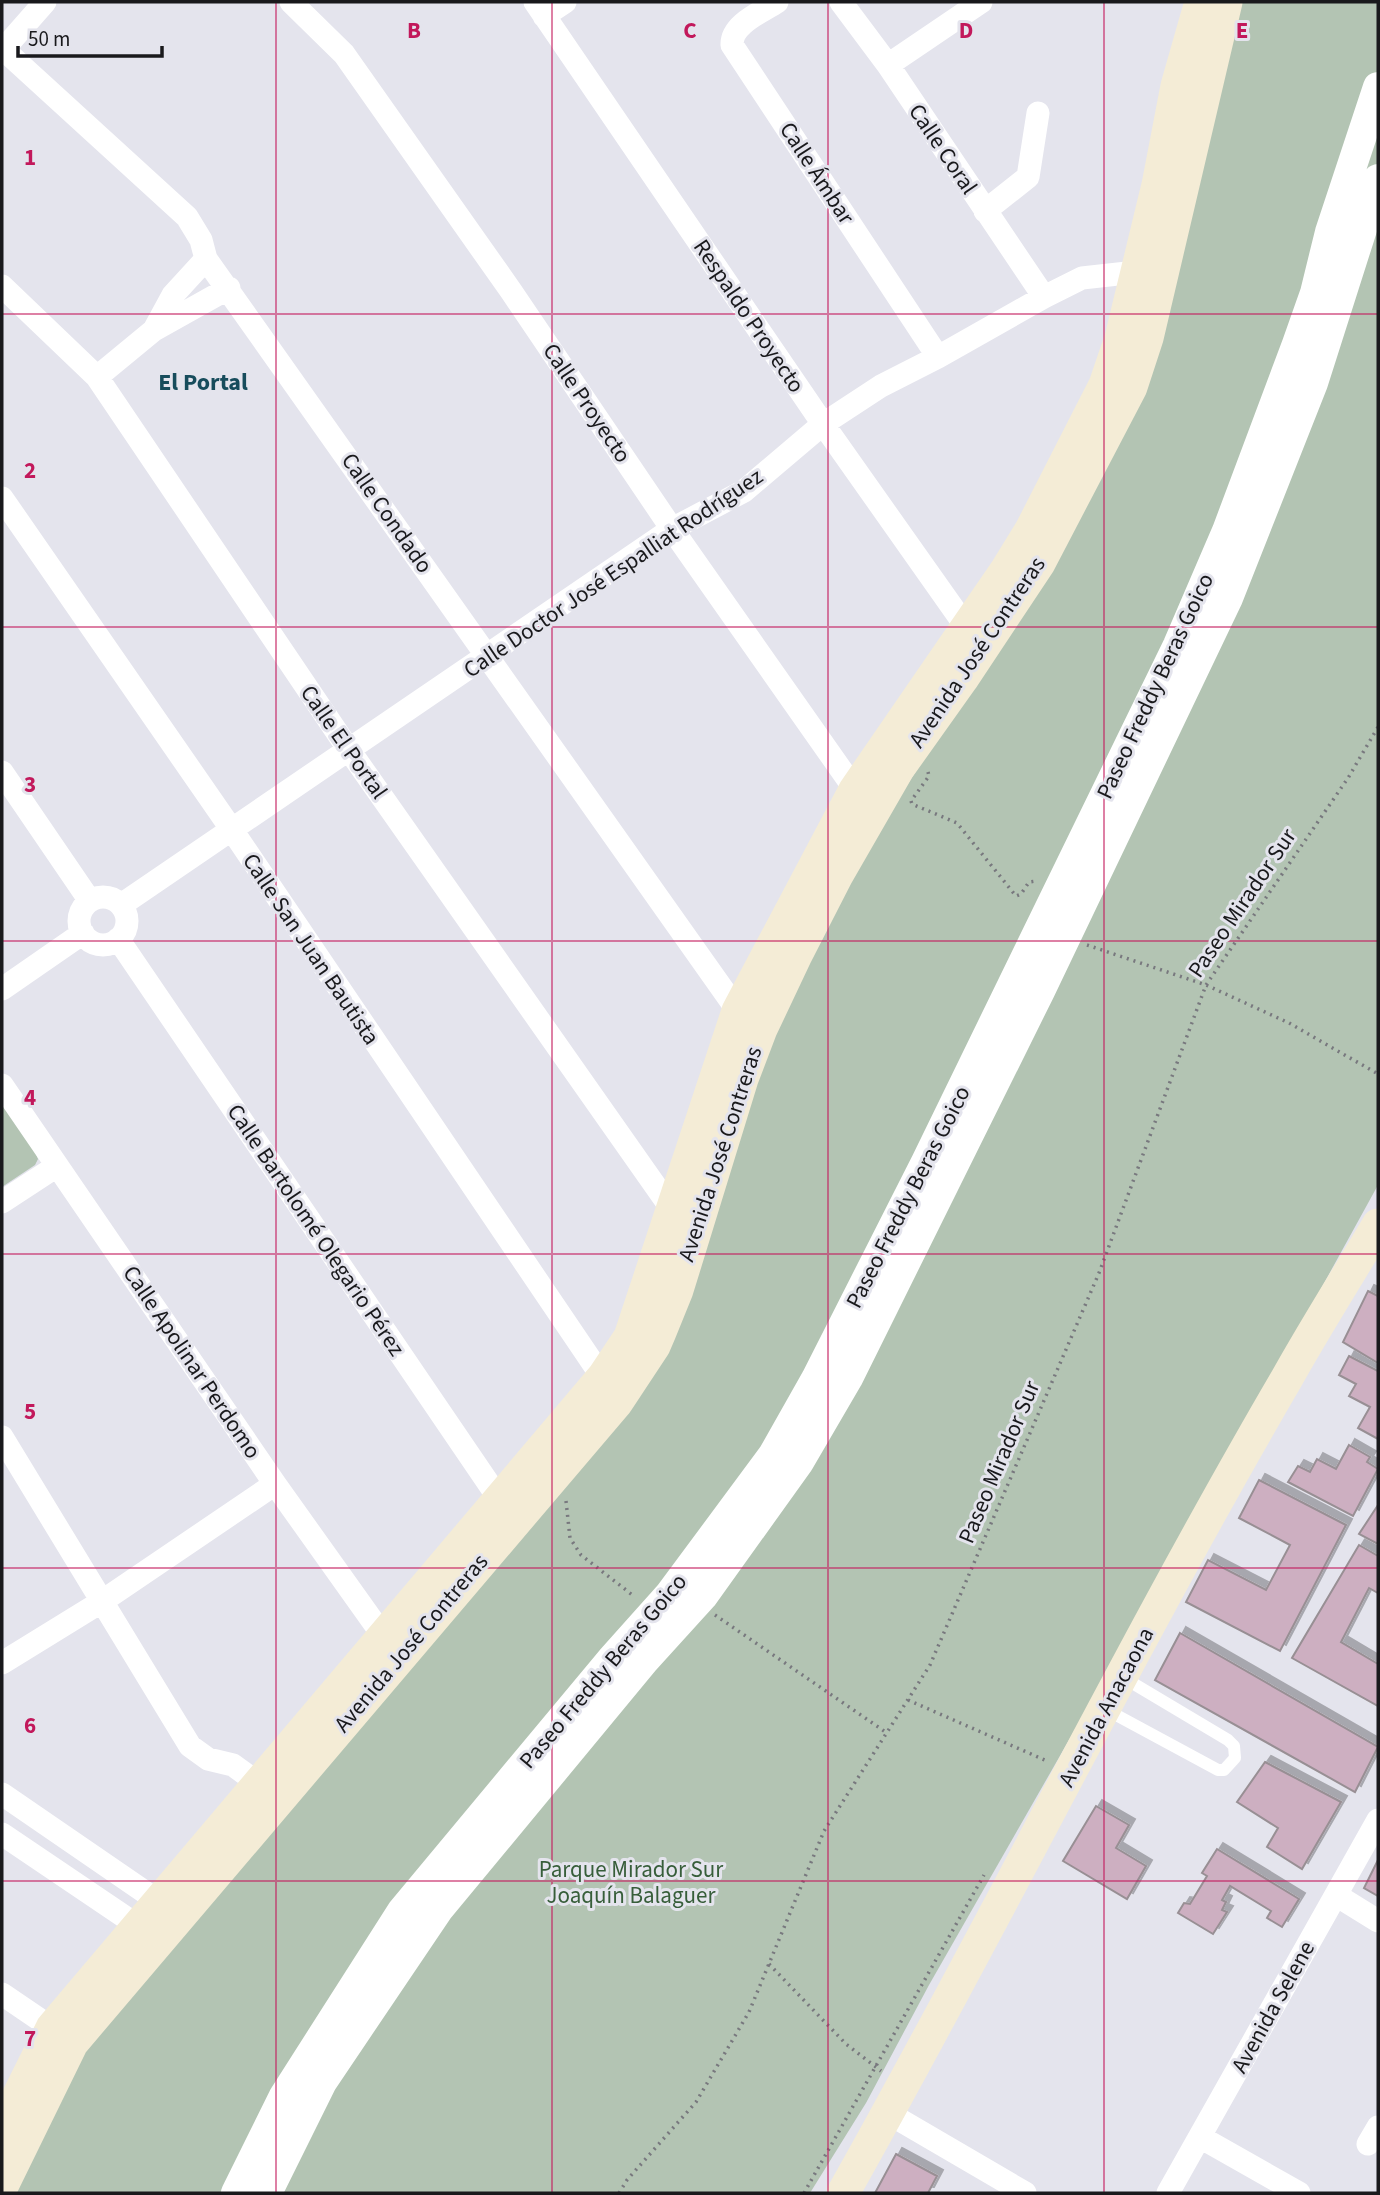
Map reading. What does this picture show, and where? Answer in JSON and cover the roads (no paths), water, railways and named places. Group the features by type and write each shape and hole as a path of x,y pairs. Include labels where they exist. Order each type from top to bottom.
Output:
{"main road":[{"name":"Avenida José Contreras","path":"863,802 904,761 1013,604 1070,507 1131,387 1140,365 1158,186 1177,86 1200,2"},
{"name":"Avenida José Contreras","path":"2,2186 72,2043 259,1784 384,1637 507,1510 563,1465 610,1389 673,1211 749,1020 863,802 967,628 1031,530 1105,385 1121,338 1149,276 1226,2"},
{"name":"Avenida José Contreras","path":"2,2129 52,2028 159,1921 610,1389 654,1346 677,1290 732,1109 749,1020"},
{"name":"Avenida Anacaona","path":"843,2193 1286,1378 1378,1225"}],"street":[{"path":"3,50 45,2"},
{"name":"Calle Proyecto","path":"291,2 344,54 511,291 672,529 863,802"},
{"path":"539,9 565,2"},
{"name":"Calle Ámbar","path":"777,2 736,29 732,44 938,357"},
{"name":"Calle Coral","path":"841,2 888,65 1044,297"},
{"path":"888,65 981,2"},
{"name":"Respaldo Proyecto","path":"539,9 823,424 967,628"},
{"name":"Calle Condado","path":"3,50 187,216 201,240 206,259 749,1020"},
{"name":"Paseo Freddy Beras Goico","path":"236,2193 284,2096 402,1911 611,1660 670,1594 772,1455 816,1378 926,1163 1061,933 1058,890 1178,645 1257,456 1315,293 1330,232 1378,87"},
{"path":"985,211 1028,177 1038,113"},
{"name":"Paseo Freddy Beras Goico","path":"267,2193 322,2082 438,1910 644,1661 703,1596 799,1462 848,1378 1061,933 1228,598 1313,383 1378,179"},
{"path":"153,330 173,295 206,259"},
{"name":"Calle Doctor José Espalliat Rodríguez","path":"121,905 672,529 744,491 823,424 881,386 1082,278 1149,276"},
{"name":"Calle El Portal","path":"2,286 97,377 349,750 673,1211"},
{"path":"97,377 153,330 229,288"},
{"name":"Calle San Juan Bautista","path":"2,498 232,830 610,1389"},
{"path":"2,772 90,901"},
{"path":"107,897 121,905 127,916 127,923 118,939 102,944 91,941 83,933 80,916 90,901 107,897"},
{"path":"2,989 83,933"},
{"name":"Calle Bartolomé Olegario Pérez","path":"118,939 507,1510"},
{"name":"Calle Apolinar Perdomo","path":"2,1085 275,1484 384,1637"},
{"path":"2,1202 57,1166"},
{"path":"2,1437 190,1746 208,1759 233,1765 259,1784"},
{"path":"2,1662 101,1602 275,1484"},
{"path":"2,1794 159,1921"},
{"name":"Avenida Selene","path":"1168,2193 1378,1820"},
{"path":"2,1834 159,1921"},
{"path":"1336,1895 1378,1921"},
{"path":"2,1994 52,2028"},
{"path":"888,2113 1025,2193"},
{"path":"1200,2137 1299,2193"}],"lane":[{"path":"1105,1709 1217,1770 1224,1770 1235,1758 1234,1746 1228,1740 1122,1677"}],"district":[{"name":"El Portal","path":"203,382"}],"park label":[{"name":"Parque Mirador Sur Joaquín Balaguer","path":"631,1882"}]}
